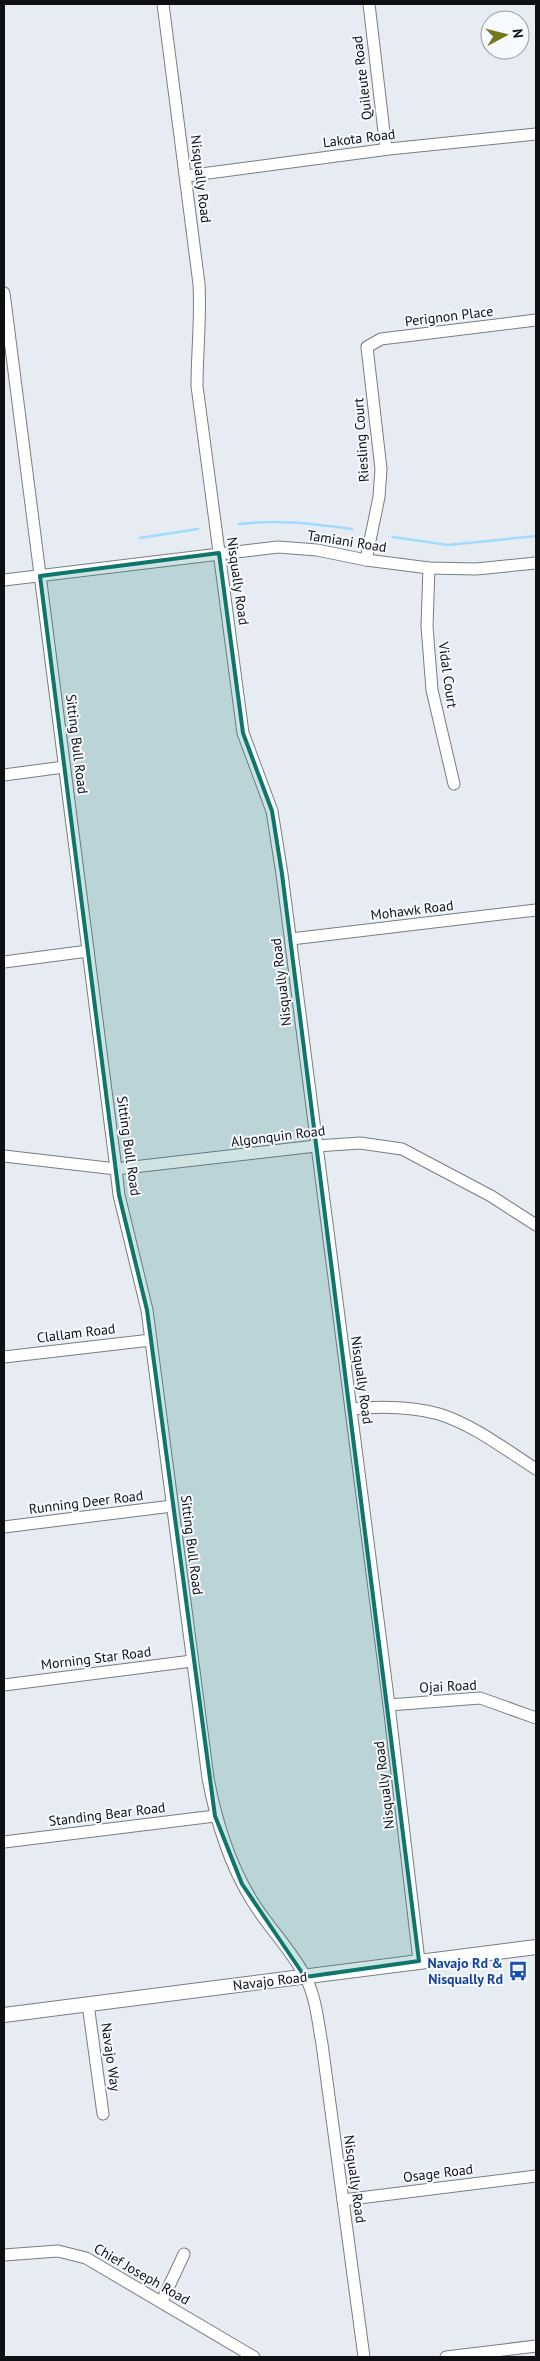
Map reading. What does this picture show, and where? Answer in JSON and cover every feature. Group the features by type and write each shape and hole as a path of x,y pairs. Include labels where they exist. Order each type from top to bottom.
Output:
{"main road":[{"name":"Navajo Road","path":"4,2015 536,1947"}],"street":[{"name":"Nisqually Road","path":"163,4 200,292 201,317 196,353 197,386 243,733 272,811 291,939 389,1705 419,1961"},
{"name":"Quileute Road","path":"369,4 386,149"},
{"name":"Lakota Road","path":"186,176 386,149 536,134"},
{"name":"Sitting Bull Road","path":"4,293 6,328 40,576 119,1195 142,1286 151,1340 192,1661 215,1816 234,1866 247,1892 305,1977"},
{"name":"Perignon Place","path":"367,347 381,339 536,320"},
{"name":"Riesling Court","path":"366,560 379,497 381,470 367,347"},
{"name":"Tamiani Road","path":"4,580 219,553 288,548 317,550 366,560 429,568 476,569 536,562"},
{"name":"Vidal Court","path":"429,568 427,626 432,690 454,784"},
{"path":"4,775 64,767"},
{"name":"Mohawk Road","path":"291,939 536,910"},
{"path":"4,962 88,951"},
{"name":"Algonquin Road","path":"4,1156 116,1170 316,1146 360,1143 402,1148 490,1196 536,1225"},
{"name":"Clallam Road","path":"4,1357 151,1340"},
{"path":"351,1409 379,1406 408,1408 439,1414 469,1427 536,1469"},
{"name":"Running Deer Road","path":"4,1527 172,1506"},
{"name":"Morning Star Road","path":"4,1685 192,1661"},
{"name":"Ojai Road","path":"389,1705 480,1698 536,1718"},
{"name":"Standing Bear Road","path":"4,1842 215,1816"},
{"name":"Nisqually Road","path":"305,1977 313,1996 322,2044 364,2357"},
{"name":"Navajo Way","path":"88,2004 103,2114"},
{"name":"Osage Road","path":"343,2200 536,2176"},
{"name":"Chief Joseph Road","path":"4,2255 58,2251 86,2258 162,2301 254,2357"},
{"path":"162,2301 184,2254"},
{"path":"446,2357 536,2346"}],"highlighted area":[{"path":"219,553 243,733 272,811 282,874 419,1961 305,1977 242,1884 215,1816 147,1310 119,1195 40,576"}],"waterway":[{"path":"239,524 282,522 352,529"},
{"path":"140,538 198,529"},
{"path":"393,537 448,545 536,536"}],"place":[{"name":"Navajo Rd & Nisqually Rd","path":"518,1971"}]}
